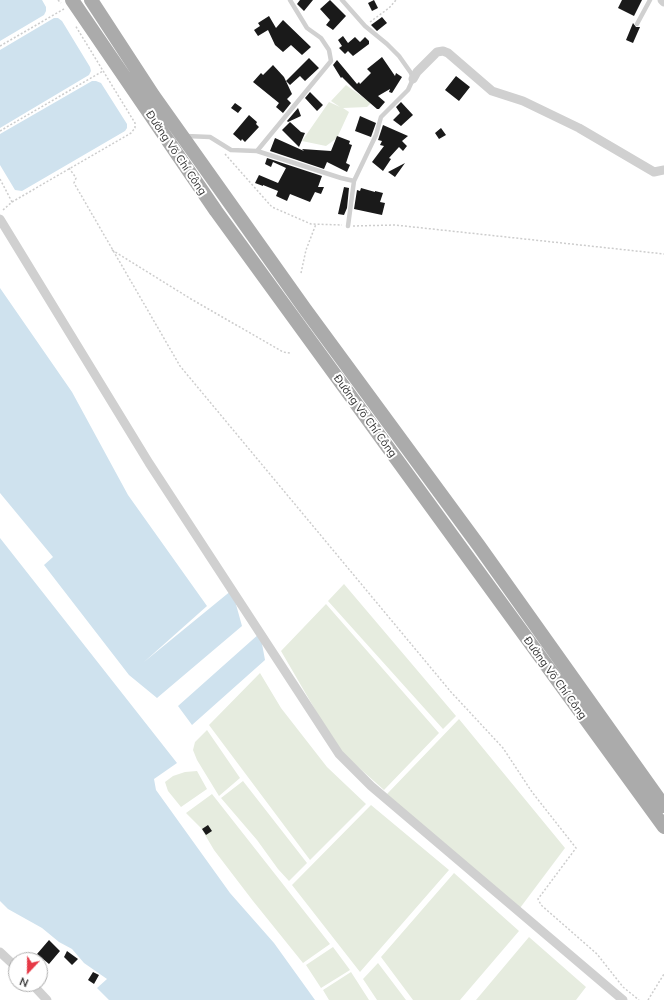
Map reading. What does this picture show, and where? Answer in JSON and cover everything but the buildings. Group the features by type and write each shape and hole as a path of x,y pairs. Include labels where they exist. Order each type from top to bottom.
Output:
{"main road":[{"name":"Đường Võ Chí Công","path":"72,0 216,211 664,827"},
{"name":"Đường Võ Chí Công","path":"91,0 153,95 304,310 479,546 664,806"}],"street":[{"path":"412,79 417,72 438,52 443,51 448,53 492,91 523,101 579,128 654,172 664,170"},
{"path":"0,219 149,463 339,754 370,786 622,1000"},
{"path":"0,952 8,960"},
{"path":"40,992 47,1000"}],"lane":[{"path":"257,151 331,61 329,50 321,38 307,28 290,0"},
{"path":"342,0 365,26 399,56 411,73 412,79 408,90 381,117 376,135 354,181 348,226"},
{"path":"637,24 650,0"},
{"path":"182,136 210,138 231,150 257,151 354,181"}],"path":[{"path":"0,46 64,9 58,0"},
{"path":"365,26 386,11 396,0"},
{"path":"0,213 12,202 132,133 135,128 135,123 72,21"},
{"path":"0,131 103,71"},
{"path":"220,149 272,207 298,219 316,224 348,226 395,225 664,254"},
{"path":"69,168 76,178 74,183 180,366 450,692 503,748 532,792 576,848 538,899 541,905 597,954 623,987 639,1000"},
{"path":"0,179 12,202"},
{"path":"301,273 306,250 316,224"},
{"path":"112,250 191,299 283,352 290,353"},
{"path":"648,1000 664,974"}],"shaded area":[{"path":"346,85 371,103 367,107 343,108 349,112 337,138 326,146 302,141 329,102 340,107 331,101"},
{"path":"344,584 456,716 443,729 328,601"},
{"path":"326,604 439,733 384,790 338,749 281,651"},
{"path":"260,673 281,708 327,767 366,804 310,860 209,725"},
{"path":"459,719 565,848 517,912 387,794"},
{"path":"207,730 240,778 219,796 197,760 193,750 195,742"},
{"path":"197,771 207,789 181,807 168,791 165,782 173,776 185,772"},
{"path":"243,781 307,863 289,881 278,869 257,840 221,798"},
{"path":"212,794 330,944 303,963 214,850 201,828 186,813"},
{"path":"371,805 449,870 360,972 292,885"},
{"path":"454,873 519,931 460,1000 413,1000 381,957"},
{"path":"529,937 586,987 576,1000 476,1000"},
{"path":"333,947 350,970 321,988 306,965"},
{"path":"378,963 406,1000 377,1000 363,979"},
{"path":"351,972 369,1000 329,1000 323,990"}],"water":[{"path":"0,0 42,0 46,7 46,11 44,15 0,41"},
{"path":"54,18 58,18 62,21 91,71 89,75 0,128 0,50"},
{"path":"92,81 101,83 127,124 125,131 22,191 15,190 0,165 0,134"},
{"path":"0,288 72,392 128,495 207,606 144,662 232,590 242,626 157,698 129,675 44,565 53,557 0,493"},
{"path":"0,538 177,763 154,779 156,790 230,893 274,943 315,1000 109,1000 97,988 107,979 84,963 72,949 59,942 42,928 8,909 0,901"},
{"path":"260,633 265,660 192,725 178,706"}]}
